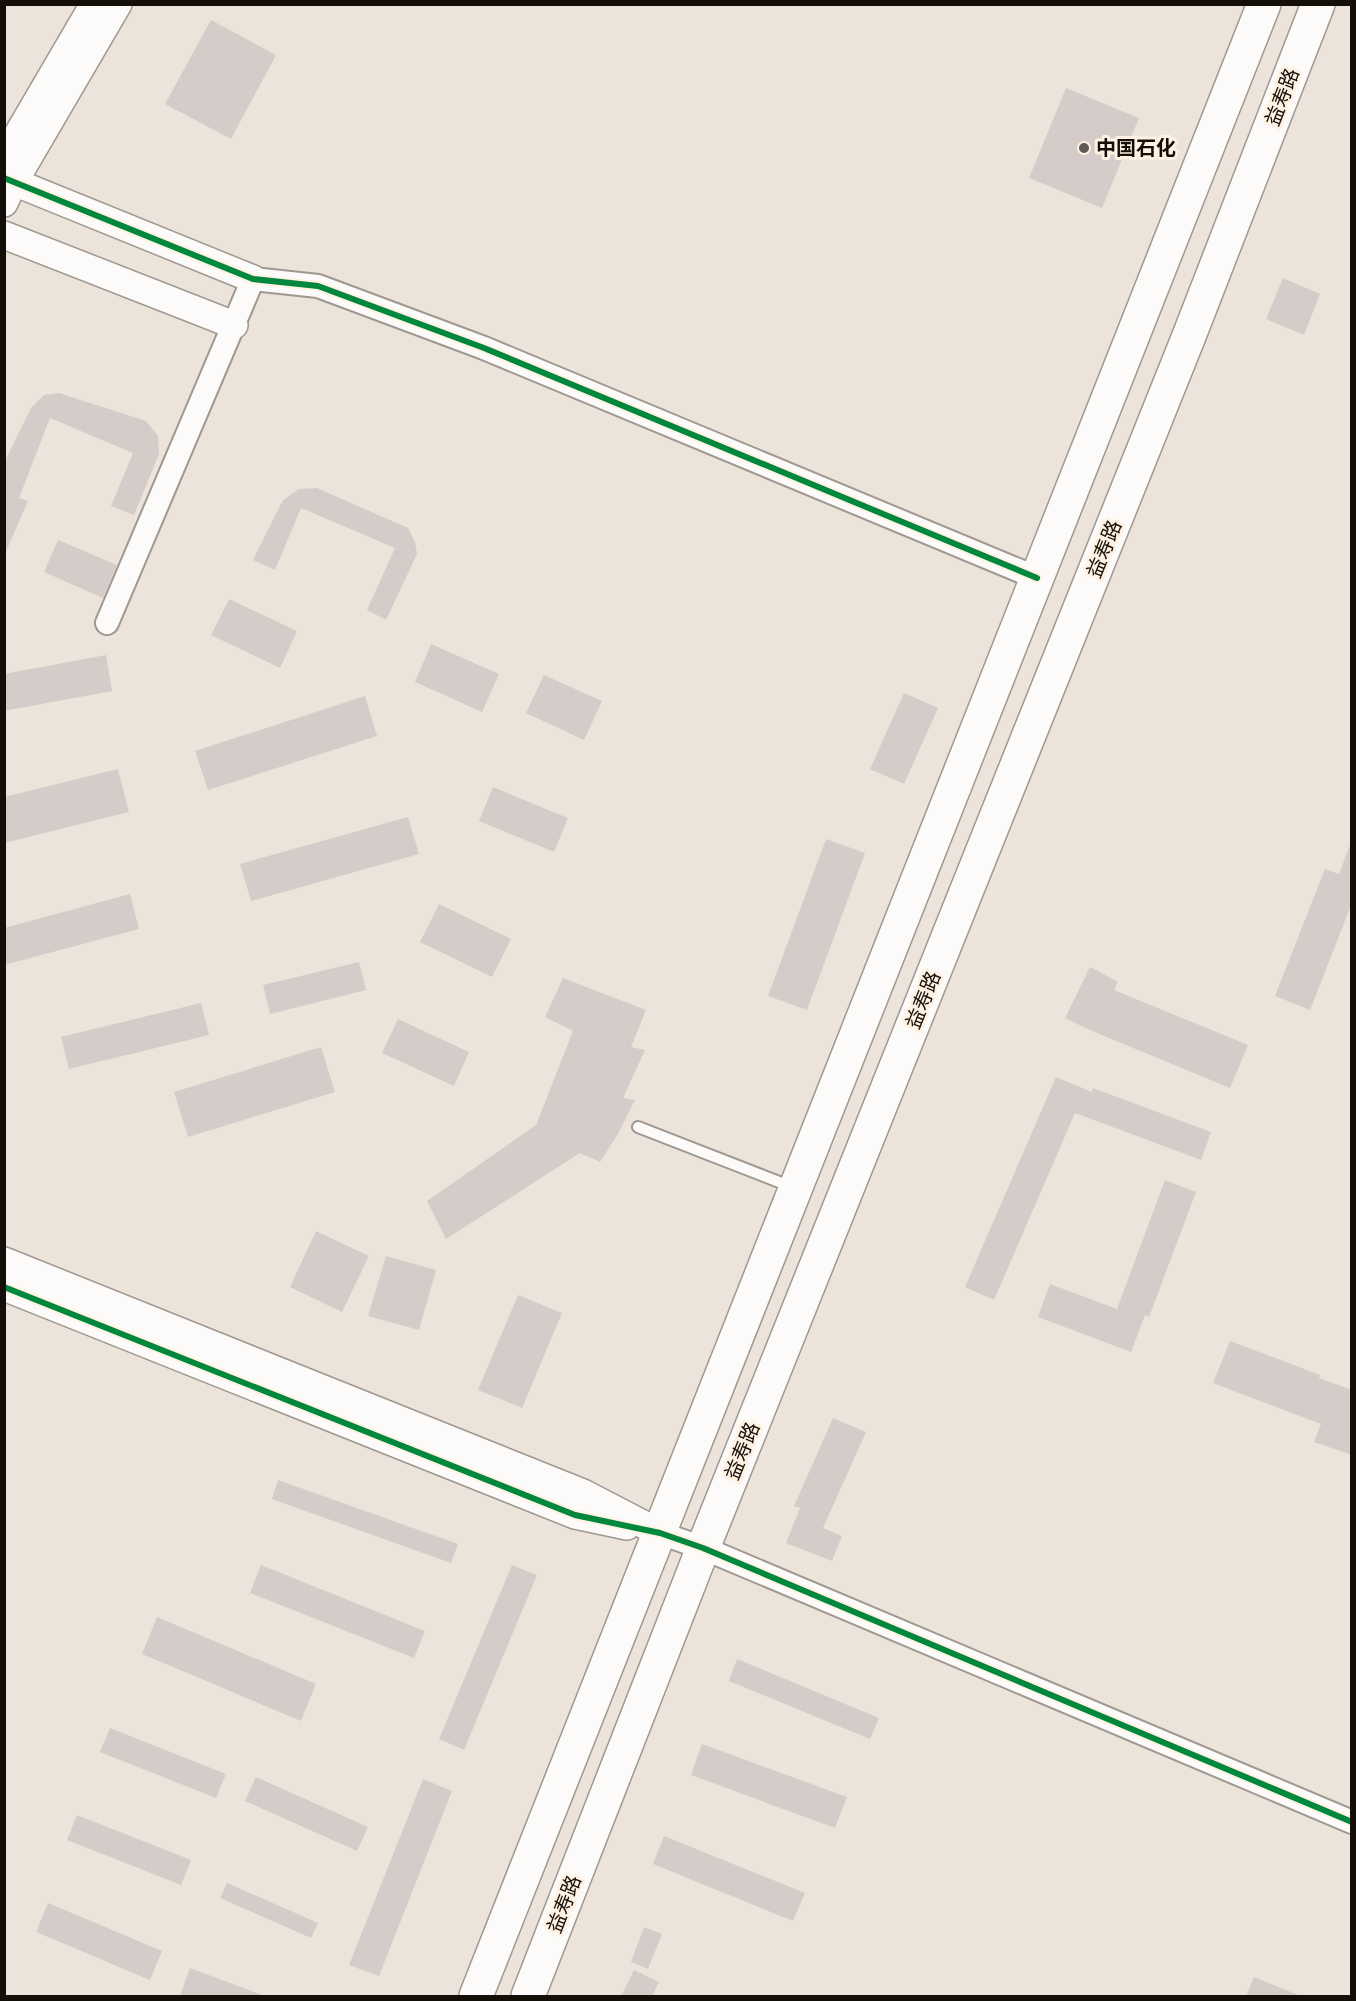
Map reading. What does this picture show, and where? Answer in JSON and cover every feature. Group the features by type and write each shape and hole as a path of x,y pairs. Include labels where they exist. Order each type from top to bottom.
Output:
{"main road":[{"path":"476,1996 797,1190 1264,4"},
{"name":"益寿路","path":"528,1996 703,1548 1189,336 1318,4"},
{"path":"1141,317 1189,336"}],"street":[{"path":"7,180 94,4"},
{"path":"7,180 118,4"},
{"path":"7,180 253,279 318,286 484,348 1037,578"},
{"path":"4,235 234,325"},
{"path":"108,623 253,279"},
{"path":"4,1261 583,1493 660,1533"},
{"path":"4,1287 575,1515 660,1533 703,1548 1352,1822"}],"lane":[{"path":"638,1127 797,1190"}],"building":[{"path":"211,20 276,55 231,139 165,104"},
{"name":"中国石化","path":"1066,88 1139,118 1102,208 1029,178"},
{"path":"1283,278 1320,294 1304,335 1266,319"},
{"path":"59,393 146,421 158,436 159,454 134,515 111,506 133,453 50,418 19,498 28,501 4,556 4,463 31,408 44,395"},
{"path":"317,488 408,528 415,542 417,554 386,620 367,610 395,548 301,508 275,570 253,560 283,500 299,489"},
{"path":"58,540 117,565 103,598 44,572"},
{"path":"229,599 297,631 280,668 211,635"},
{"path":"431,644 499,674 482,712 415,682"},
{"path":"106,655 112,691 4,711 4,674"},
{"path":"544,675 602,701 584,740 526,713"},
{"path":"904,693 938,708 904,784 870,769"},
{"path":"365,696 377,736 208,790 195,751"},
{"path":"118,769 129,812 4,843 4,797"},
{"path":"493,787 568,818 554,852 479,821"},
{"path":"408,817 419,854 251,901 240,864"},
{"path":"826,839 865,853 807,1010 768,996"},
{"path":"1350,845 1352,903 1310,1010 1275,996 1325,869 1339,874"},
{"path":"130,894 139,929 4,965 4,928"},
{"path":"439,904 511,939 492,977 420,942"},
{"path":"359,962 366,990 270,1014 263,985"},
{"path":"1090,967 1118,982 1114,990 1248,1045 1230,1088 1065,1018"},
{"path":"563,978 646,1010 631,1047 645,1050 623,1098 635,1100 618,1134 600,1162 580,1153 446,1239 427,1201 536,1125 573,1031 545,1017"},
{"path":"201,1003 209,1035 69,1069 61,1037"},
{"path":"398,1019 469,1052 454,1086 382,1053"},
{"path":"321,1047 335,1092 188,1137 174,1092"},
{"path":"1056,1077 1092,1092 1093,1088 1211,1132 1201,1160 1075,1113 994,1300 965,1287"},
{"path":"1165,1180 1196,1192 1149,1317 1145,1315 1131,1352 1038,1317 1050,1284 1117,1309"},
{"path":"316,1231 369,1256 342,1312 290,1287"},
{"path":"386,1256 436,1270 419,1330 368,1316"},
{"path":"518,1295 562,1313 522,1408 478,1390"},
{"path":"1230,1341 1320,1375 1319,1378 1352,1390 1352,1455 1314,1442 1321,1424 1213,1383"},
{"path":"833,1418 866,1432 823,1528 842,1536 832,1561 786,1543 800,1508 794,1506"},
{"path":"278,1480 458,1544 451,1563 272,1499"},
{"path":"261,1565 425,1631 414,1658 250,1593"},
{"path":"512,1565 537,1575 464,1750 439,1739"},
{"path":"157,1617 316,1684 301,1721 142,1654"},
{"path":"737,1659 879,1718 870,1739 729,1681"},
{"path":"110,1728 226,1774 216,1798 100,1752"},
{"path":"702,1744 847,1797 835,1828 691,1775"},
{"path":"256,1777 368,1827 357,1851 245,1801"},
{"path":"423,1779 452,1791 379,1976 349,1965"},
{"path":"77,1815 191,1860 181,1885 67,1840"},
{"path":"664,1836 805,1893 793,1921 653,1864"},
{"path":"227,1883 318,1923 311,1938 220,1898"},
{"path":"48,1903 162,1951 150,1980 36,1932"},
{"path":"644,1927 662,1934 648,1969 631,1962"},
{"path":"190,1968 262,1995 262,1996 180,1996"},
{"path":"634,1970 659,1982 652,1996 621,1996"},
{"path":"1254,1977 1301,1996 1246,1996"}],"cycle path":[{"path":"4,178 253,279 318,286 484,348 1037,578"},
{"path":"4,1287 575,1515 660,1533 703,1548 1352,1822"}],"place":[{"name":"中国石化","path":"1084,148"}]}
